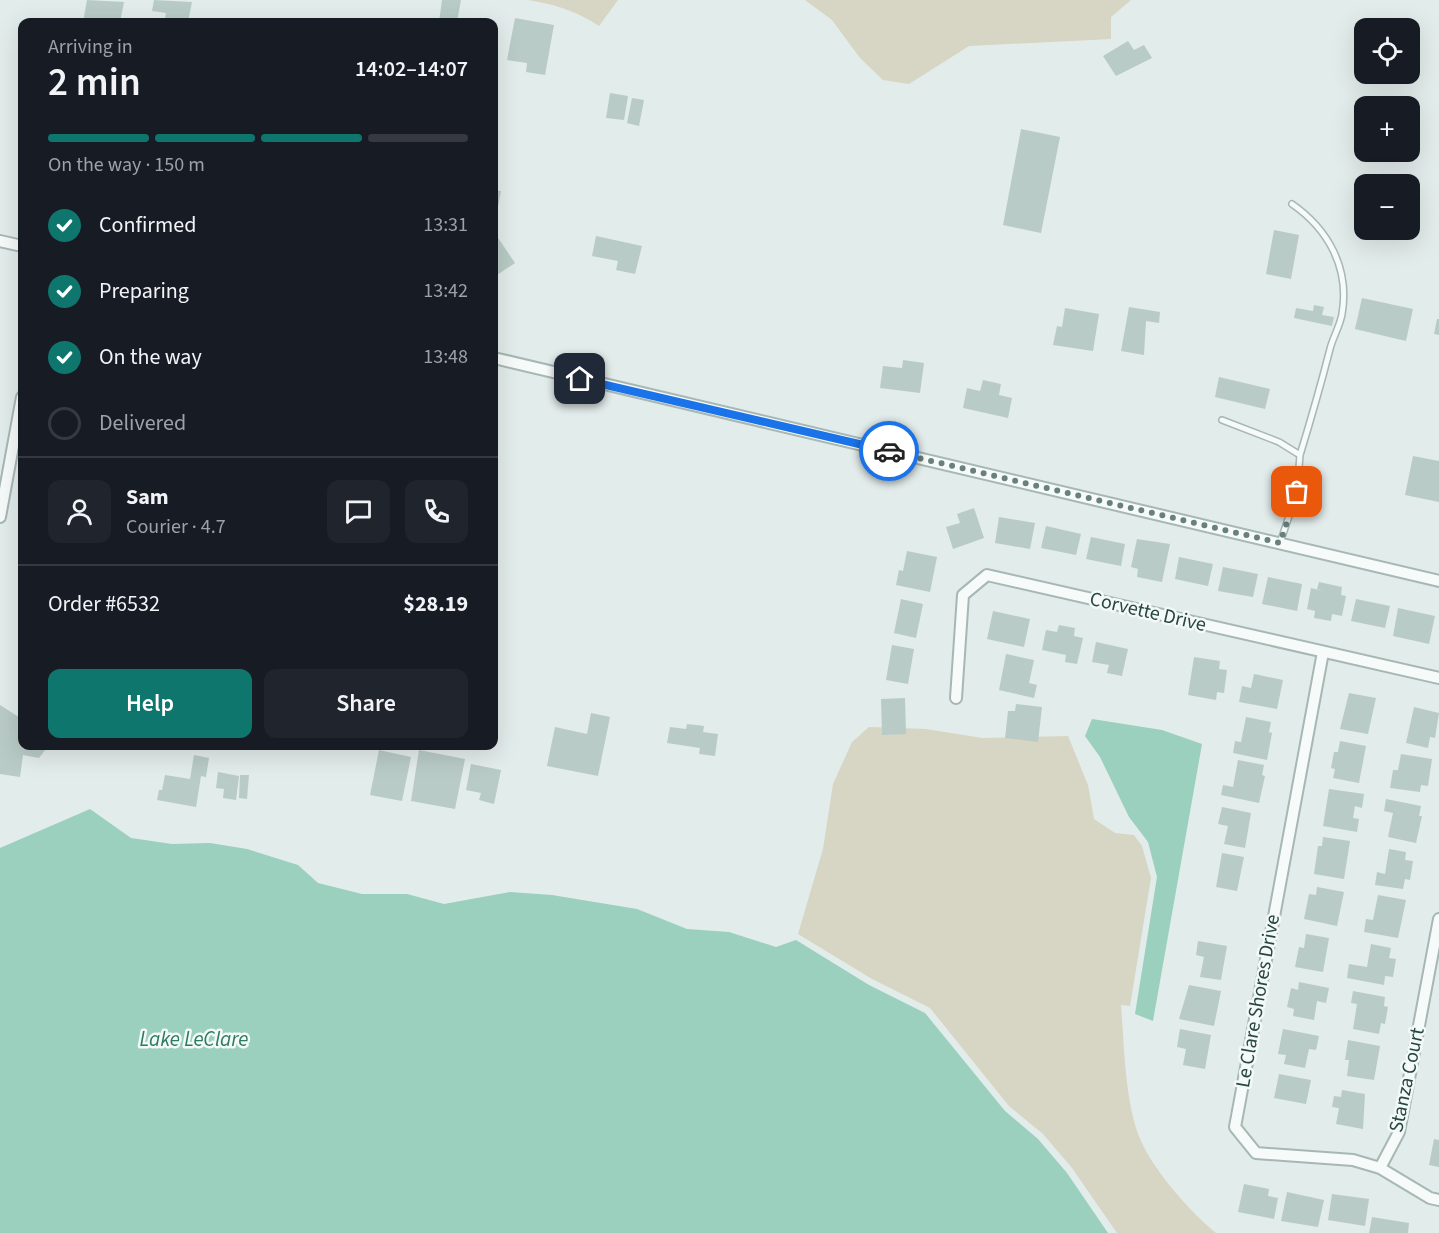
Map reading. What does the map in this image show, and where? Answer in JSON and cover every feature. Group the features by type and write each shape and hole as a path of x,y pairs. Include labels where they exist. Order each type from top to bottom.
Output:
{"street":[{"path":"0,241 18,245"},
{"path":"498,359 1439,581"},
{"path":"0,517 18,419"},
{"name":"Corvette Drive","path":"956,698 963,595 987,575 1439,678"},
{"name":"Le Clare Shores Drive","path":"1323,652 1235,1127 1256,1153 1353,1160 1380,1168 1430,1198 1439,1200"},
{"name":"Stanza Court","path":"1380,1168 1399,1132 1439,919"}],"lane":[{"path":"1280,543 1297,492 1300,455 1331,343 1342,314 1341,272 1332,244 1309,216 1292,204"},
{"path":"1222,420 1279,442 1300,455"}],"shaded area":[{"path":"528,0 618,0 599,26 565,9"},
{"path":"805,0 1131,0 1111,17 1111,39 969,46 909,84 883,80 860,58 832,20"},
{"path":"869,727 926,729 982,738 1068,736 1088,785 1094,819 1115,833 1134,835 1142,846 1151,878 1130,1006 1121,1005 1128,1093 1136,1127 1147,1153 1164,1178 1195,1214 1216,1233 1117,1233 1072,1168 1043,1134 1009,1106 930,1008 872,979 798,934 823,849 833,784 852,742"}],"water":[{"path":"1092,719 1162,730 1202,744 1153,1021 1135,1014 1157,877 1148,842 1129,817 1100,757 1085,736"},
{"name":"Lake LeClare","path":"90,809 131,838 172,844 210,843 247,849 298,865 318,883 362,894 407,894 444,904 510,892 552,895 637,909 687,929 729,932 776,947 796,940 869,985 925,1013 1005,1111 1038,1139 1067,1173 1108,1233 0,1233 0,848"}],"building":[{"path":"87,0 124,2 121,18 84,18"},
{"path":"154,0 192,2 189,18 165,18 166,13 152,11"},
{"path":"442,0 461,0 458,18 440,18"},
{"path":"515,18 554,25 545,75 526,72 527,63 507,60"},
{"path":"1128,41 1134,50 1144,45 1152,58 1116,76 1103,56"},
{"path":"610,93 628,96 624,120 606,118"},
{"path":"632,98 644,100 639,126 627,123"},
{"path":"1021,129 1060,137 1041,233 1003,225"},
{"path":"498,191 501,191 498,207"},
{"path":"1274,230 1299,235 1291,279 1266,274"},
{"path":"596,236 642,246 635,274 616,270 618,261 592,256"},
{"path":"498,238 515,263 498,274"},
{"path":"1362,298 1413,309 1406,341 1355,329"},
{"path":"1314,305 1324,307 1322,315 1334,317 1332,326 1294,318 1296,308 1313,311"},
{"path":"1129,307 1160,312 1159,323 1146,321 1144,355 1121,351"},
{"path":"1065,308 1099,314 1093,351 1053,345 1057,326 1062,327"},
{"path":"1437,319 1439,319 1439,335 1434,334"},
{"path":"903,360 924,363 920,393 880,388 883,366 902,368"},
{"path":"1219,377 1270,389 1265,409 1215,397"},
{"path":"983,380 1001,384 999,395 1012,398 1008,418 963,408 967,388 980,391"},
{"path":"1413,456 1439,461 1439,502 1405,495"},
{"path":"974,508 984,538 953,549 946,527 960,523 957,514"},
{"path":"999,517 1035,523 1030,549 995,543"},
{"path":"1046,526 1081,534 1076,555 1041,548"},
{"path":"1091,537 1125,544 1121,566 1086,559"},
{"path":"1137,539 1170,544 1162,582 1137,577 1138,569 1131,567"},
{"path":"907,551 937,557 930,592 896,585 899,570 903,571"},
{"path":"1179,557 1213,564 1208,586 1175,579"},
{"path":"1223,567 1258,574 1253,597 1218,591"},
{"path":"1268,577 1302,584 1297,611 1262,604"},
{"path":"1319,582 1342,587 1341,595 1346,596 1342,616 1332,614 1331,621 1314,618 1315,611 1307,609 1311,588 1323,591 1317,589"},
{"path":"901,599 923,604 916,638 894,633"},
{"path":"1356,599 1390,606 1385,628 1351,621"},
{"path":"1398,608 1435,616 1429,644 1393,636"},
{"path":"993,611 1030,619 1024,647 987,639"},
{"path":"1059,625 1075,628 1074,636 1083,638 1077,664 1065,662 1066,655 1042,650 1046,630 1057,632"},
{"path":"1096,642 1128,649 1122,676 1107,673 1109,665 1092,662"},
{"path":"892,645 914,649 908,684 886,680"},
{"path":"1006,654 1034,660 1029,683 1037,685 1034,698 999,690"},
{"path":"1194,657 1220,661 1219,669 1227,670 1224,693 1217,692 1216,700 1188,695"},
{"path":"1254,674 1283,680 1277,709 1239,702 1242,686 1251,688"},
{"path":"1349,693 1376,698 1368,734 1340,729"},
{"path":"905,698 906,734 882,735 881,699"},
{"path":"1016,704 1042,707 1038,742 1005,738 1008,711 1015,711"},
{"path":"0,705 18,716 18,750 45,750 39,758 23,755 20,777 0,774"},
{"path":"1414,707 1439,713 1435,738 1430,737 1428,748 1406,743"},
{"path":"591,713 610,717 598,776 547,766 555,727 587,734"},
{"path":"1246,717 1271,722 1269,732 1272,733 1267,760 1233,753 1235,741 1241,742"},
{"path":"687,724 704,726 703,732 718,734 715,756 699,754 700,748 667,743 670,727 686,729"},
{"path":"1340,741 1366,746 1359,783 1333,778 1335,769 1331,768 1334,752 1338,752"},
{"path":"379,750 411,757 402,801 370,795"},
{"path":"419,750 465,759 455,809 411,801"},
{"path":"1401,754 1432,759 1428,786 1421,785 1420,792 1390,788 1393,770 1398,770"},
{"path":"194,755 209,758 206,777 201,776 196,807 157,800 165,775 190,779"},
{"path":"1238,760 1264,765 1262,775 1265,776 1259,803 1221,795 1223,785 1233,787"},
{"path":"471,764 501,770 494,804 479,800 481,793 466,790"},
{"path":"218,772 239,776 236,800 223,798 224,789 216,788"},
{"path":"240,775 249,775 247,799 239,798"},
{"path":"1329,789 1364,794 1362,808 1355,806 1353,818 1359,819 1357,832 1323,826"},
{"path":"1386,799 1421,806 1419,816 1422,816 1416,843 1388,837 1393,813 1384,811"},
{"path":"1222,807 1251,813 1245,848 1224,844 1228,826 1218,824"},
{"path":"1323,837 1350,841 1344,879 1314,874 1318,846 1322,846"},
{"path":"1389,849 1406,852 1405,860 1413,861 1410,880 1405,879 1403,889 1375,885 1377,872 1385,874"},
{"path":"1222,853 1244,857 1237,891 1216,887"},
{"path":"1317,887 1344,892 1337,926 1304,919 1309,894 1316,895"},
{"path":"1378,895 1406,900 1398,938 1364,932 1366,919 1373,920"},
{"path":"1306,934 1329,938 1323,972 1295,967 1299,947 1304,948"},
{"path":"1198,941 1227,946 1221,980 1200,977 1204,957 1196,955"},
{"path":"1371,944 1391,948 1389,958 1396,959 1393,977 1385,976 1384,985 1347,978 1349,964 1367,967"},
{"path":"1299,982 1329,988 1326,1003 1317,1001 1314,1020 1293,1016 1294,1009 1287,1007 1291,988 1298,990"},
{"path":"1189,985 1221,991 1214,1026 1179,1019"},
{"path":"1353,991 1385,997 1384,1006 1388,1007 1385,1024 1381,1023 1379,1034 1353,1029 1357,1004 1351,1003"},
{"path":"1180,1029 1211,1035 1205,1069 1183,1065 1186,1049 1177,1047"},
{"path":"1283,1029 1319,1036 1316,1050 1309,1049 1305,1068 1284,1064 1286,1055 1278,1054"},
{"path":"1348,1040 1380,1046 1374,1080 1347,1076 1349,1060 1345,1060"},
{"path":"1279,1074 1311,1080 1306,1104 1274,1098"},
{"path":"1342,1090 1365,1094 1363,1129 1336,1124 1339,1108 1332,1107 1334,1096 1341,1097"},
{"path":"1434,1139 1439,1140 1439,1167 1429,1165"},
{"path":"1244,1184 1269,1189 1268,1196 1278,1198 1274,1219 1238,1212"},
{"path":"1287,1192 1324,1200 1318,1227 1281,1221"},
{"path":"1332,1194 1369,1199 1365,1226 1328,1220"},
{"path":"1372,1217 1409,1223 1408,1233 1369,1233"}],"way so far":[{"path":"889,451 1280,543 1297,492"}],"route":[{"path":"580,379 889,451"}]}
